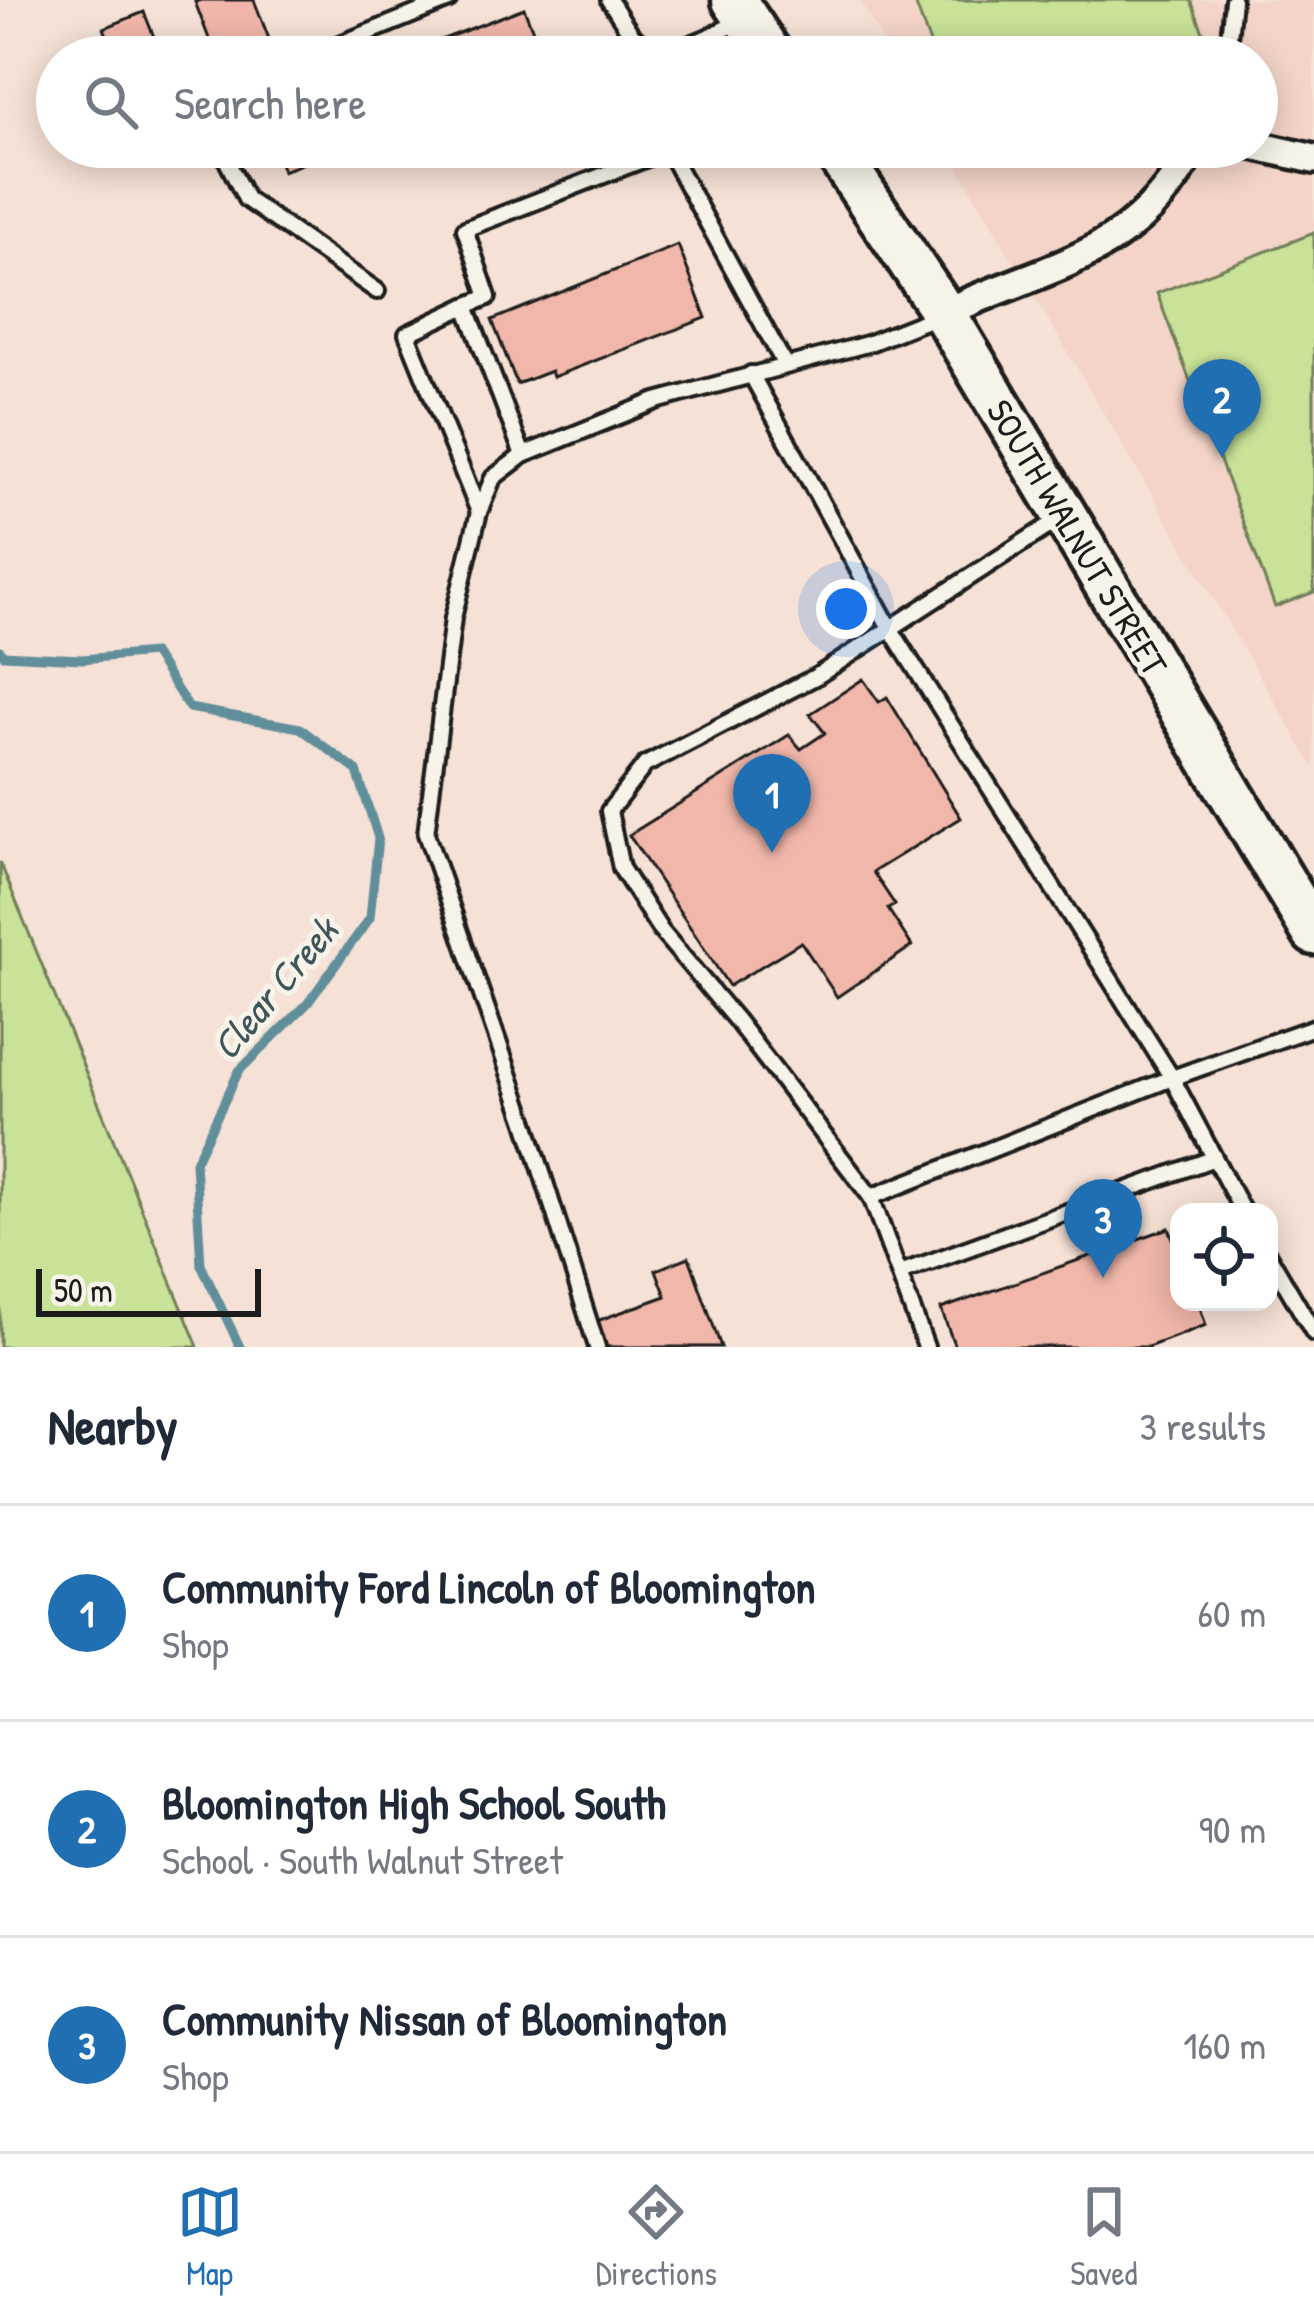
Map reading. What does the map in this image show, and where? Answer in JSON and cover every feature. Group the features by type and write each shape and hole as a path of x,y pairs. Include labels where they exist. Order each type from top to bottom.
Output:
{"main road":[{"path":"740,9 758,36"},
{"name":"SOUTH WALNUT STREET","path":"847,168 944,313 1314,933"}],"street":[{"path":"1278,151 1314,159"},
{"path":"944,313 1007,284 1072,263 1112,241 1152,206 1179,168"}],"lane":[{"path":"360,36 448,0"},
{"path":"609,0 634,36"},
{"path":"1229,36 1233,0"},
{"path":"697,36 740,9"},
{"path":"230,168 246,200 376,291"},
{"path":"479,512 407,334 488,297 465,229 622,168"},
{"path":"678,168 785,365"},
{"path":"466,306 523,455"},
{"path":"597,1347 427,834 453,618 479,512 493,478 523,455 656,400 867,344 944,313"},
{"path":"751,374 890,628 1172,1078 1239,1203"},
{"path":"926,1347 871,1197 736,1020 661,931 621,868 610,812 645,765 817,676 1065,515"},
{"path":"871,1197 1314,1027"},
{"path":"900,1274 1213,1159"},
{"path":"1278,1271 1314,1333"}],"shaded area":[{"path":"859,0 1314,0 1314,768 958,168 1278,168 1278,36 880,36"}],"green space":[{"path":"914,0 1191,0 1204,36 927,36"},
{"path":"1314,233 1314,592 1275,607 1157,293"},
{"path":"0,862 198,1347 0,1347"}],"building":[{"path":"254,0 268,36 208,36 195,2"},
{"path":"524,8 535,36 451,36"},
{"path":"144,12 154,36 107,36 104,28"},
{"path":"678,245 706,318 553,377 551,371 517,384 492,320"},
{"path":"863,679 879,702 887,697 961,818 873,872 895,905 888,909 912,946 837,997 801,942 729,986 629,835 789,735 801,749 825,733 810,714"},
{"path":"1169,1228 1170,1311 1201,1311 1206,1325 1148,1347 955,1347 941,1309"},
{"path":"689,1257 721,1347 603,1347 594,1322 666,1296 656,1270"}],"waterway":[{"name":"Clear Creek","path":"0,650 3,655 82,659 153,653 189,708 300,728 357,771 378,838 370,918 307,1004 239,1071 195,1162 201,1265 240,1347"}],"place":[{"name":"Bloomington High School South","path":"1222,458"},
{"name":"Community Ford Lincoln of Bloomington","path":"772,853"},
{"name":"Community Nissan of Bloomington","path":"1103,1278"}]}
